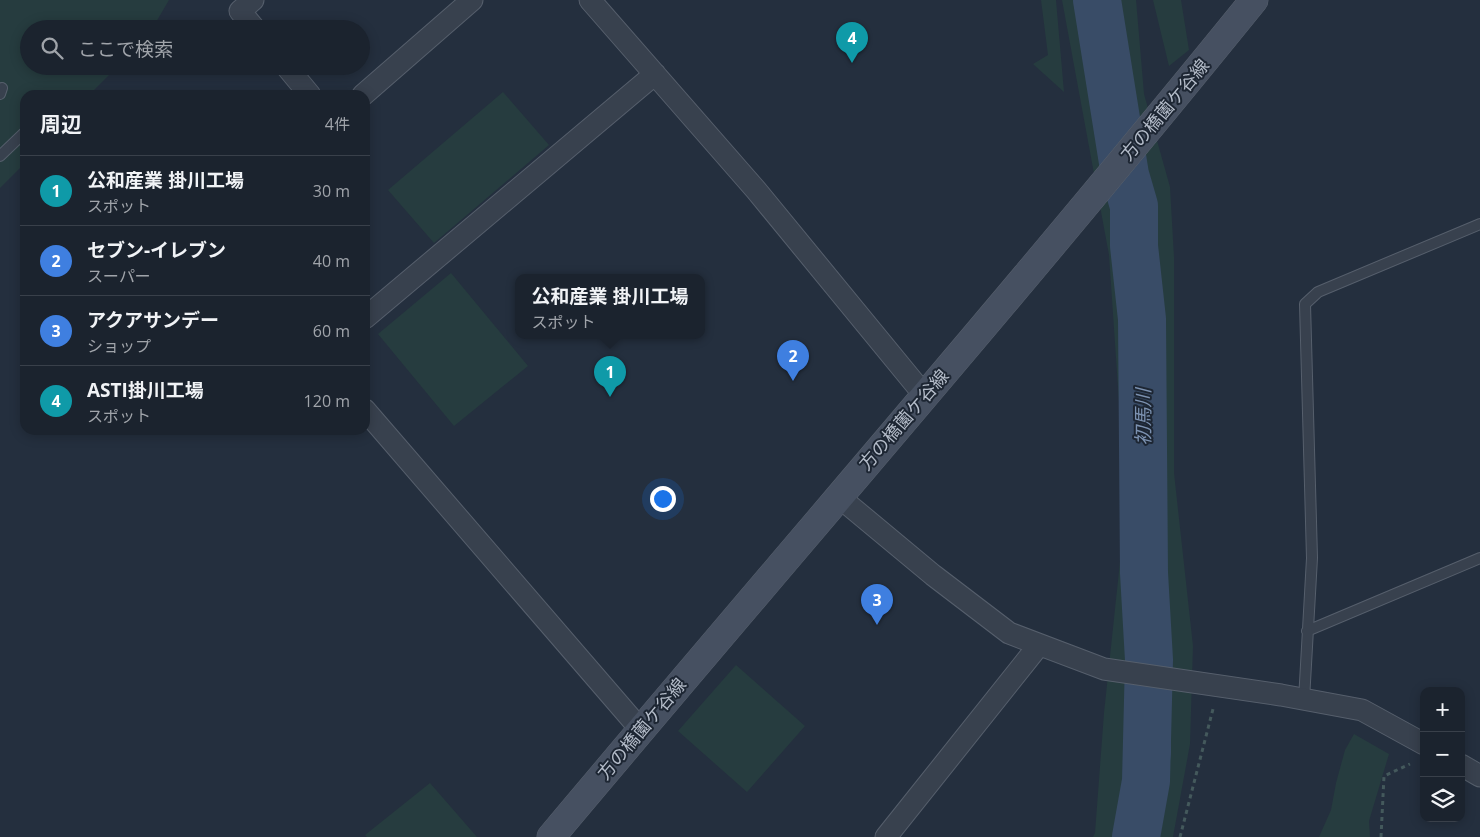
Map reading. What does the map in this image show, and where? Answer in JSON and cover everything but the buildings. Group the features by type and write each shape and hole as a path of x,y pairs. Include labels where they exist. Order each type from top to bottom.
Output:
{"main road":[{"name":"方の橋薗ケ谷線","path":"551,837 838,496 925,396 1155,122 1254,0"}],"street":[{"path":"248,20 240,11 254,0"},
{"path":"369,90 472,0"},
{"path":"590,0 756,190 925,396"},
{"path":"370,314 655,74"},
{"path":"293,75 306,90"},
{"path":"370,416 641,730"},
{"path":"838,496 933,575 1009,633 1104,669 1362,710 1420,753"},
{"path":"886,837 1039,644"},
{"path":"1465,767 1480,776"}],"lane":[{"path":"0,156 20,137"},
{"path":"1304,700 1312,558 1305,304 1318,292 1480,224"},
{"path":"1307,631 1480,558"}],"path":[{"path":"1180,837 1219,686"},
{"path":"1381,837 1384,776 1420,753"}],"green space":[{"path":"0,0 169,0 157,20 20,20 20,75 109,75 94,90 20,90 20,168 0,188"},
{"path":"1041,0 1056,0 1064,92 1033,64 1048,55"},
{"path":"1062,0 1136,0 1144,94 1170,187 1174,257 1174,473 1193,646 1190,744 1173,837 1093,837 1095,833 1104,713 1126,505 1109,255"},
{"path":"1153,0 1181,0 1189,50 1169,66"},
{"path":"503,92 549,145 434,243 388,190"},
{"path":"451,273 528,366 454,426 378,334"},
{"path":"736,665 805,726 747,792 678,731"},
{"path":"1354,734 1389,754 1369,821 1370,837 1319,837 1331,810 1345,750"},
{"path":"430,783 477,837 367,837 365,835"}],"water":[{"path":"1143,696 1171,703 1171,753 1158,837 1128,837 1136,811 1143,757"}],"waterway":[{"name":"初馬川","path":"1097,0 1125,175 1134,206 1134,246 1142,319 1144,573 1149,660 1146,781 1136,837"}],"place":[{"name":"ASTI掛川工場","path":"852,63"},
{"name":"セブン-イレブン","path":"793,381"},
{"name":"公和産業 掛川工場","path":"610,397"},
{"name":"アクアサンデー","path":"877,625"}]}
